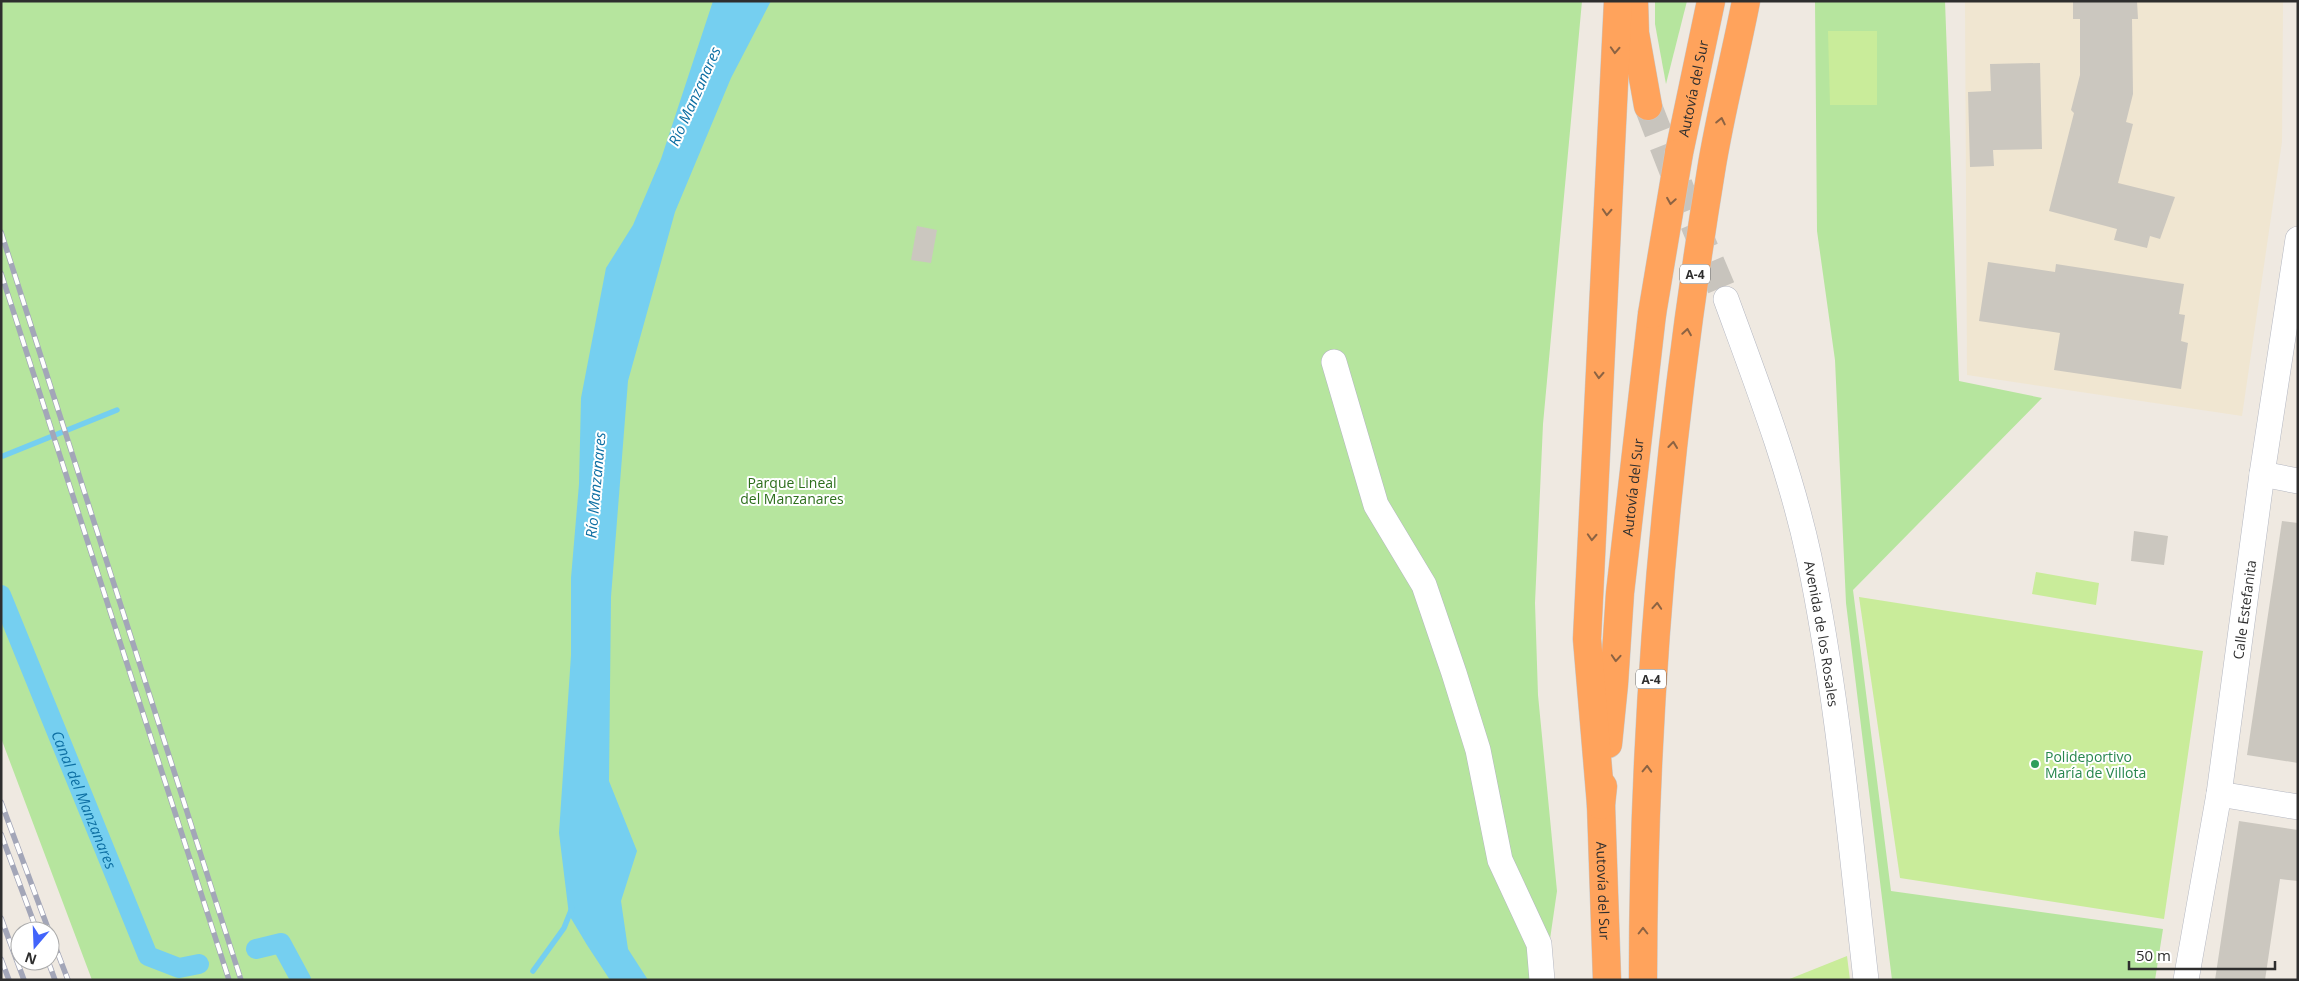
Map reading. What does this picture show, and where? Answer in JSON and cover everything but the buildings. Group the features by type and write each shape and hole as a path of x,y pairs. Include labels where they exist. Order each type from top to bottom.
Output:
{"highway":[{"path":"1601,805 1587,639 1618,1"},
{"path":"1634,1 1635,33 1648,106"},
{"name":"Autovía del Sur","path":"1607,980 1601,805 1614,684 1622,574 1652,314 1679,153 1711,1"},
{"name":"A-4","path":"1643,980 1649,714 1660,572 1679,380 1712,168 1746,1"}],"street":[{"name":"Calle Estefanita","path":"2186,980 2218,794 2262,474 2298,239"},
{"name":"Avenida de los Rosales","path":"1726,299 1788,476 1809,556 1826,647 1866,980"},
{"path":"1334,362 1376,505 1424,585 1454,673 1478,750 1500,860 1539,944 1542,980"},
{"path":"2262,474 2298,481"},
{"path":"2218,794 2298,807"}],"shaded area":[{"path":"1965,1 2283,1 2282,142 2242,416 1967,375"}],"green space":[{"name":"Parque Lineal del Manzanares","path":"1,1 1582,1 1543,424 1535,603 1538,695 1557,891 1549,946 1551,980 92,980 1,738"},
{"path":"1655,1 1687,1 1666,84 1655,24"},
{"path":"1815,1 1945,1 1959,381 2042,398 1853,590 1891,891 2163,929 2155,980 1892,980 1846,603 1835,360 1817,231"},
{"path":"1828,31 1877,31 1877,105 1830,105"},
{"path":"2036,572 2099,583 2096,605 2032,594"},
{"name":"Polideportivo María de Villota","path":"1859,597 2203,651 2164,919 1900,878"},
{"path":"1847,956 1850,980 1787,980"}],"water":[{"name":"Río Manzanares","path":"713,1 771,1 731,78 675,212 628,381 611,597 609,781 637,851 621,901 628,949 648,980 610,980 569,915 559,833 571,655 571,578 579,484 581,398 606,268 633,225 661,159"}],"waterway":[{"path":"3,456 117,410"},
{"name":"Canal del Manzanares","path":"1,595 148,956 179,968 199,964"},
{"path":"533,971 564,928 572,908"},
{"name":"Canal del Manzanares","path":"256,949 281,943 301,980"}],"tunnel":[{"path":"1648,106 1690,214 1726,299"}],"railway":[{"path":"1,232 241,980"},
{"path":"1,273 229,980"},
{"path":"1,802 45,921"},
{"path":"1,834 33,921"},
{"path":"1,918 24,980"},
{"path":"1,959 9,980"},
{"path":"60,959 68,980"},
{"path":"52,971 55,980"}],"place":[{"name":"Polideportivo María de Villota","path":"2035,764"}]}
